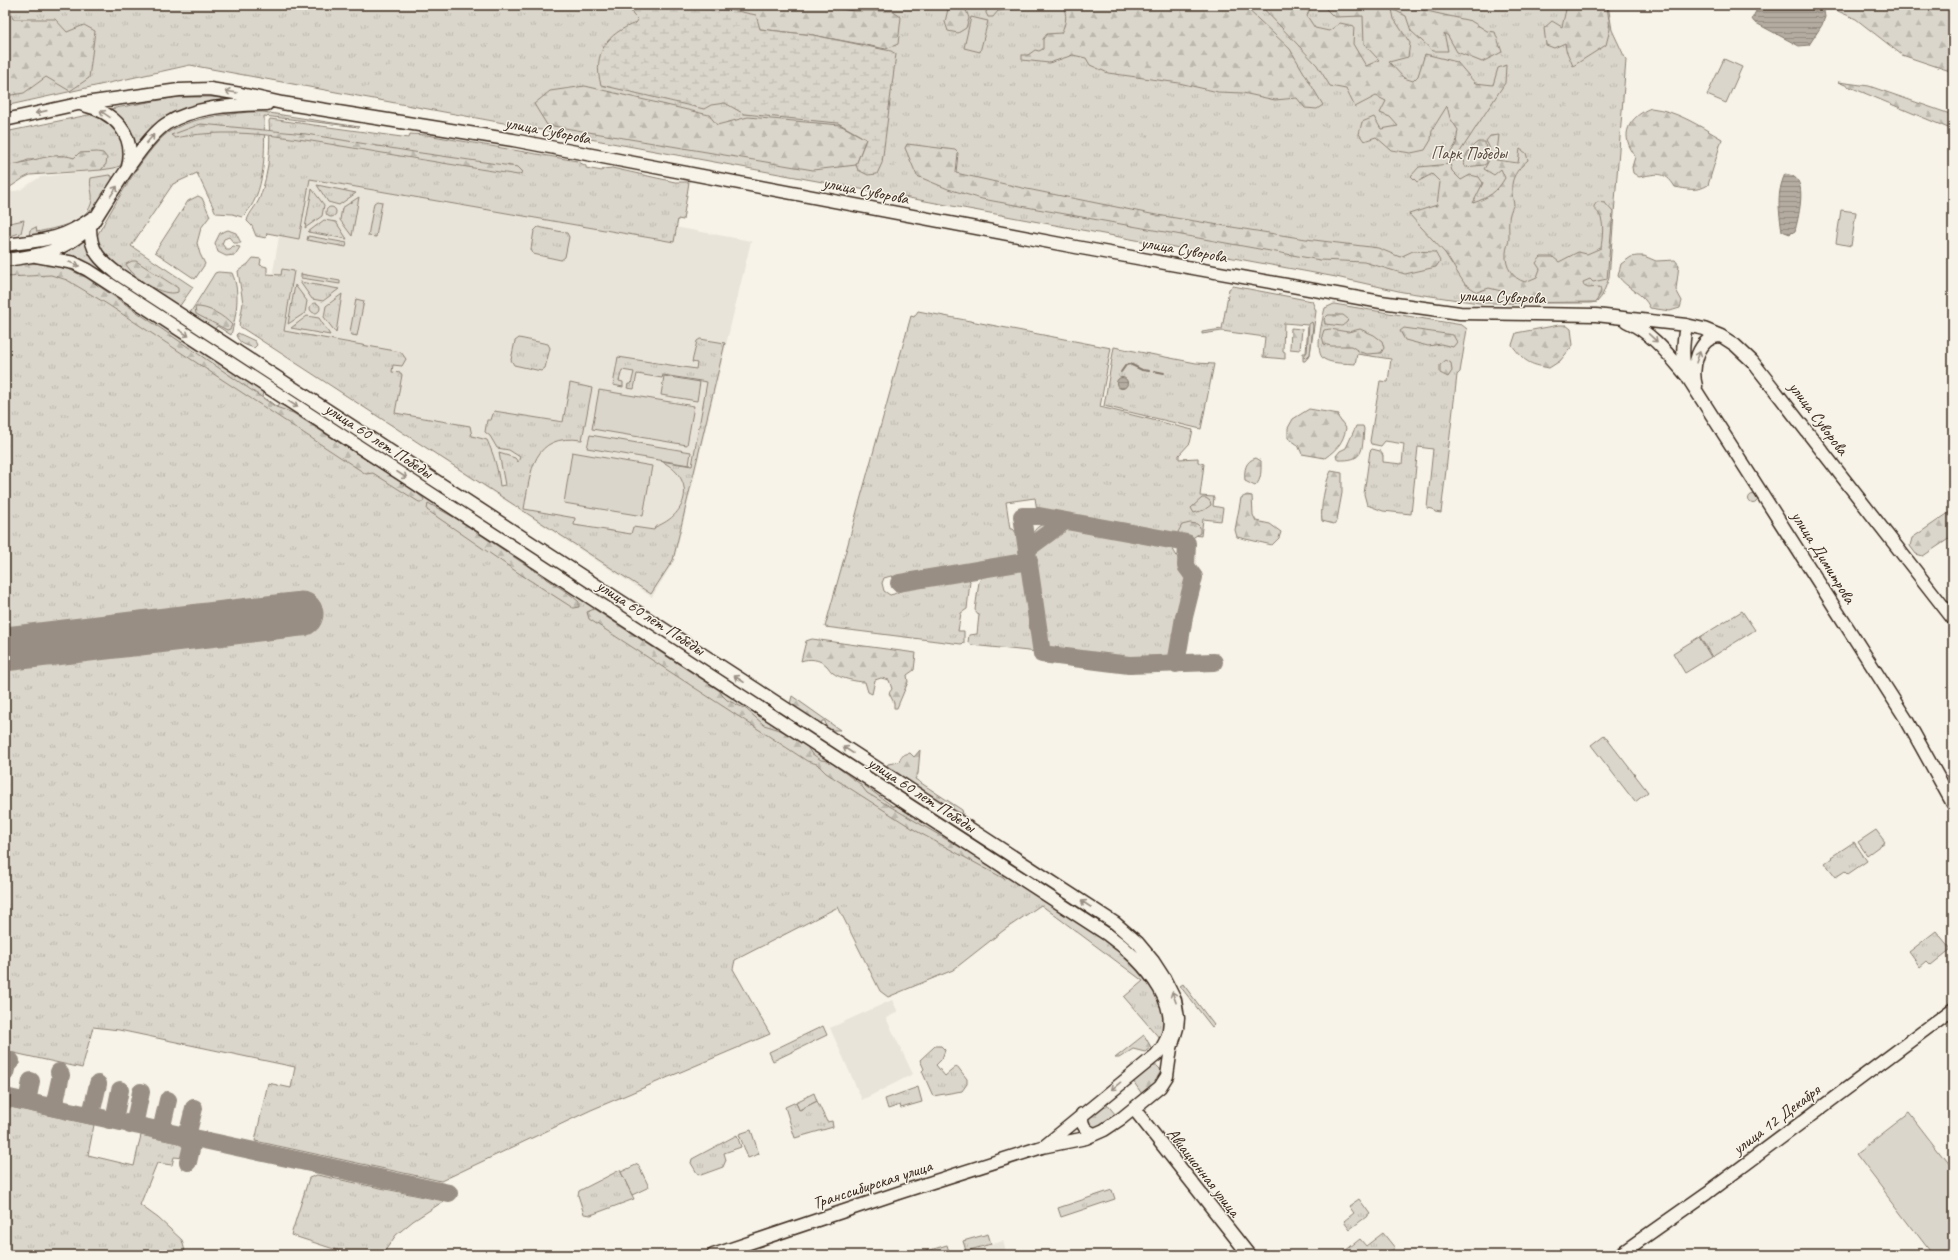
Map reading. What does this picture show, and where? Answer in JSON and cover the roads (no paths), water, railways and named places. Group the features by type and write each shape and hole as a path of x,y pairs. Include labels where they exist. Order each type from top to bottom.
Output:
{"main road":[{"path":"5,120 78,104 179,90 210,89 282,103"},
{"path":"5,260 36,256 69,244 90,227 154,134 166,124 178,118 203,111 234,105 282,103"},
{"name":"улица Суворова","path":"282,103 513,140 1076,247 1381,302 1460,313 1591,315 1620,317 1686,325 1704,329 1721,336 1743,352 1762,373 1953,620"},
{"path":"78,104 106,113 117,123 130,145 131,157 128,171"},
{"path":"5,245 54,239 65,235 100,212"},
{"name":"улица 60 лет Победы","path":"90,227 93,249 99,258 118,274 1127,932 1152,961 1164,978 1175,1000 1178,1018 1171,1048 1167,1076"},
{"name":"улица 60 лет Победы","path":"36,256 74,263 88,270 1120,943 1143,966 1158,987 1168,1009 1169,1028 1161,1048 1147,1062 1082,1114 1059,1135 1042,1147"},
{"path":"159,316 166,306"},
{"path":"1620,317 1646,332 1662,347 1688,378"},
{"name":"улица Димитрова","path":"1686,325 1683,349 1685,370 1688,378 1906,719 1953,804"},
{"path":"1697,391 1694,375 1700,351 1709,338 1721,336"},
{"path":"250,376 257,365"},
{"path":"348,440 355,429"},
{"path":"617,615 624,604"},
{"path":"823,750 831,739"},
{"path":"1023,880 1030,868"},
{"name":"улица 12 Декабря","path":"1619,1255 1707,1193 1953,1009"},
{"path":"1042,1147 1075,1141 1095,1134 1134,1109 1160,1087 1167,1076 1166,1069 1161,1063 1154,1061 1147,1062"},
{"name":"Авиационная улица","path":"1134,1109 1249,1255"},
{"path":"1082,1114 1081,1121 1084,1128 1095,1134"},
{"name":"Транссибирская улица","path":"713,1255 901,1192 1042,1147"}],"waterway":[{"path":"1121,372 1126,365 1130,364 1142,370 1149,371"},
{"path":"1154,371 1164,373"}],"park label":[{"name":"Парк Победы","path":"1469,153"}]}
